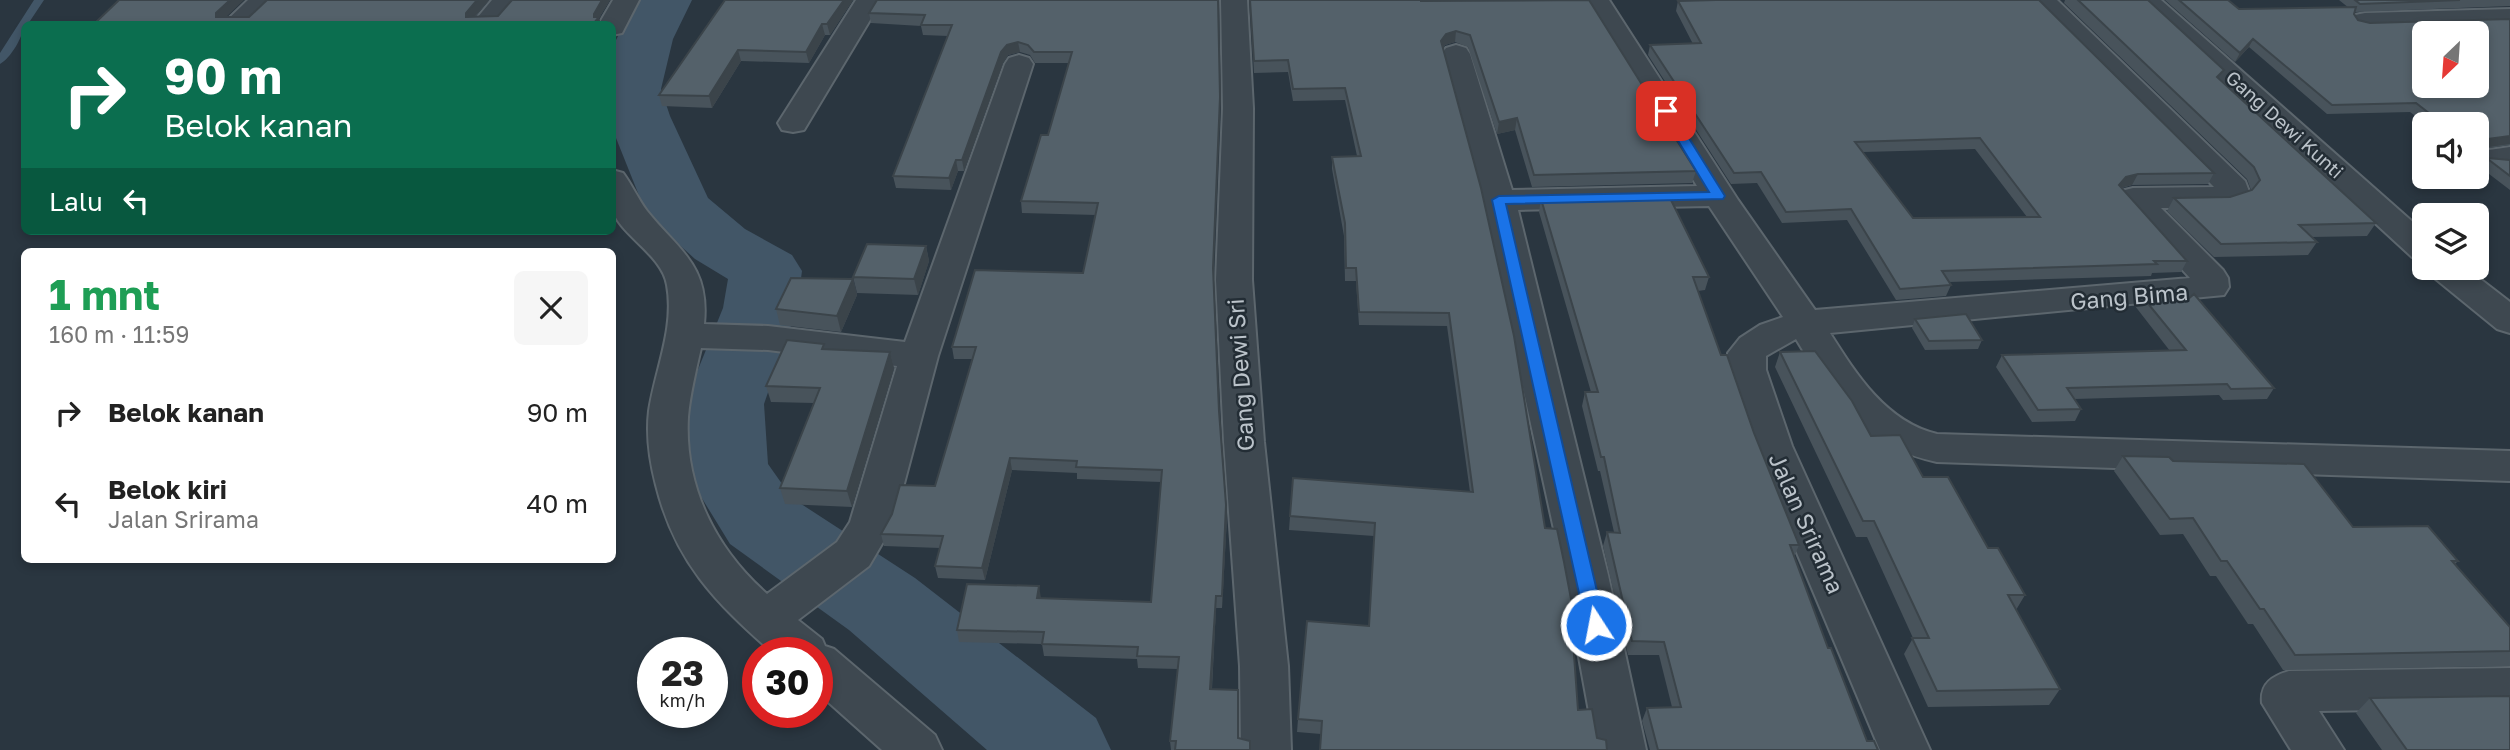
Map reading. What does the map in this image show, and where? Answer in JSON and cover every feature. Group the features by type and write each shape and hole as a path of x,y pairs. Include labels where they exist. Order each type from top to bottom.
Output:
{"street":[{"path":"240,21 264,0"},
{"path":"488,21 507,0"},
{"path":"615,21 626,0"},
{"path":"793,122 830,67 869,0"},
{"name":"Gang Dewi Sri","path":"1234,0 1238,108 1234,280 1246,469 1265,666 1266,750"},
{"path":"1596,0 1718,196 1805,323 1846,389 1895,435 1915,444 1937,448 2510,466"},
{"name":"Gang Bima","path":"1805,323 2211,287 2210,278 2133,198 2227,197 2234,194 2233,188 2042,0"},
{"name":"Gang Dewi Kunti","path":"2145,0 2412,239"},
{"path":"2365,21 2510,17"},
{"path":"1456,54 1499,200 1586,575 1621,750"},
{"path":"766,618 808,590 853,554 871,525 919,356 1019,64"},
{"path":"616,186 640,225 672,260 685,283 684,335 668,413 670,457 680,501 691,532 714,569 734,593 787,637"},
{"path":"1499,200 1718,196"},
{"path":"2459,280 2510,321"},
{"name":"Jalan Srirama","path":"1805,323 1774,333 1756,343 1747,353 1747,370 1772,446 1905,750"},
{"path":"684,335 768,338 919,356"},
{"path":"833,677 917,750"},
{"path":"2319,750 2286,703 2285,695 2289,691 2510,688"}],"building":[{"path":"119,0 230,0 216,13 216,17 249,17 267,0 477,0 466,13 466,17 498,16 512,0 602,0 594,14 594,17 599,17 596,21 97,21"},
{"path":"725,0 844,0 827,24 822,24 806,52 738,50 709,96 659,95"},
{"path":"877,0 1218,0 1220,97 1213,268 1226,505 1222,596 1216,596 1210,689 1238,690 1238,738 1250,741 1250,750 1175,750 1176,741 1170,741 1179,657 1137,656 1138,647 1042,644 1044,632 957,630 967,584 1039,586 1037,598 1151,602 1162,470 1076,467 1077,461 1010,458 982,568 935,566 943,536 881,534 892,514 900,485 935,486 976,347 952,347 975,270 1083,273 1098,203 1021,201 1041,135 1048,135 1072,52 1034,52 1028,45 1018,42 1007,45 1001,52 962,160 956,160 949,178 893,176 952,25 921,25 925,15 869,13"},
{"path":"1250,0 1589,0 1696,171 1534,175 1517,118 1499,122 1470,35 1456,31 1446,34 1441,41 1481,188 1514,336 1545,528 1557,529 1564,562 1579,641 1573,641 1578,710 1592,709 1597,738 1606,740 1607,750 1320,750 1322,721 1298,719 1307,621 1369,626 1375,523 1290,516 1293,478 1473,492 1449,313 1359,312 1356,268 1346,268 1345,223 1332,157 1361,156 1345,88 1293,89 1288,60 1254,61"},
{"path":"2039,0 2214,173 2138,174 2126,177 2119,185 2187,261 1942,271 1951,285 1900,289 1851,209 1786,212 1761,172 1734,173 1650,45 1701,43 1678,1","holes":["1980,138 2040,217 1913,218 1855,142"]},
{"path":"2078,0 2148,0 2224,70 2217,77 2376,223 2299,225 2317,242 2221,244 2174,198 2230,197 2252,190 2260,180 2254,167"},
{"path":"2179,0 2228,0 2239,9 2356,7 2354,14 2358,20 2370,23 2412,22 2412,98 2489,98 2489,21 2440,21 2510,19 2510,136 2489,139 2489,112 2428,112 2416,103 2332,105 2253,39 2240,53"},
{"path":"2355,0 2460,0 2360,4"},
{"path":"2489,158 2510,160 2510,176 2489,160"},
{"path":"1669,196 1709,277 1693,277 1721,355 1727,355 1754,433 1799,545 1790,545 1828,648 1831,648 1867,741 1874,741 1878,750 1658,750 1647,708 1681,707 1664,642 1632,641 1607,532 1620,533 1604,457 1601,457 1585,392 1598,392 1541,199"},
{"path":"867,244 926,246 914,279 853,277"},
{"path":"791,278 853,279 837,316 776,309"},
{"path":"2179,291 2187,300 2194,294 2274,388 2231,389 2227,384 2067,388 2081,409 2038,410 2002,355 2186,350 2141,295"},
{"path":"1966,314 1982,340 1929,341 1915,319"},
{"path":"787,340 824,344 822,349 890,352 847,491 780,488 820,388 766,386"},
{"path":"1815,351 1852,401 1871,436 1900,435 1923,477 1948,477 1988,548 1998,548 2025,595 2008,595 2060,689 1937,691 1912,638 1929,638 1874,521 1863,521 1780,352"},
{"path":"2123,456 2169,457 2173,461 2304,464 2353,527 2428,526 2458,561 2452,561 2510,627 2510,651 2295,655 2227,561 2221,561 2193,518 2170,519"},
{"path":"2510,696 2510,750 2407,750 2370,698"}],"waterway":[{"path":"26,21 39,0"},
{"path":"664,0 644,39 631,89 639,116 678,208 720,244 766,271 760,308 724,404 726,469 761,521 882,604 1060,750"},
{"path":"0,61 21,28"}],"route":[{"path":"1596,625 1499,200 1718,196 1666,111"}]}
